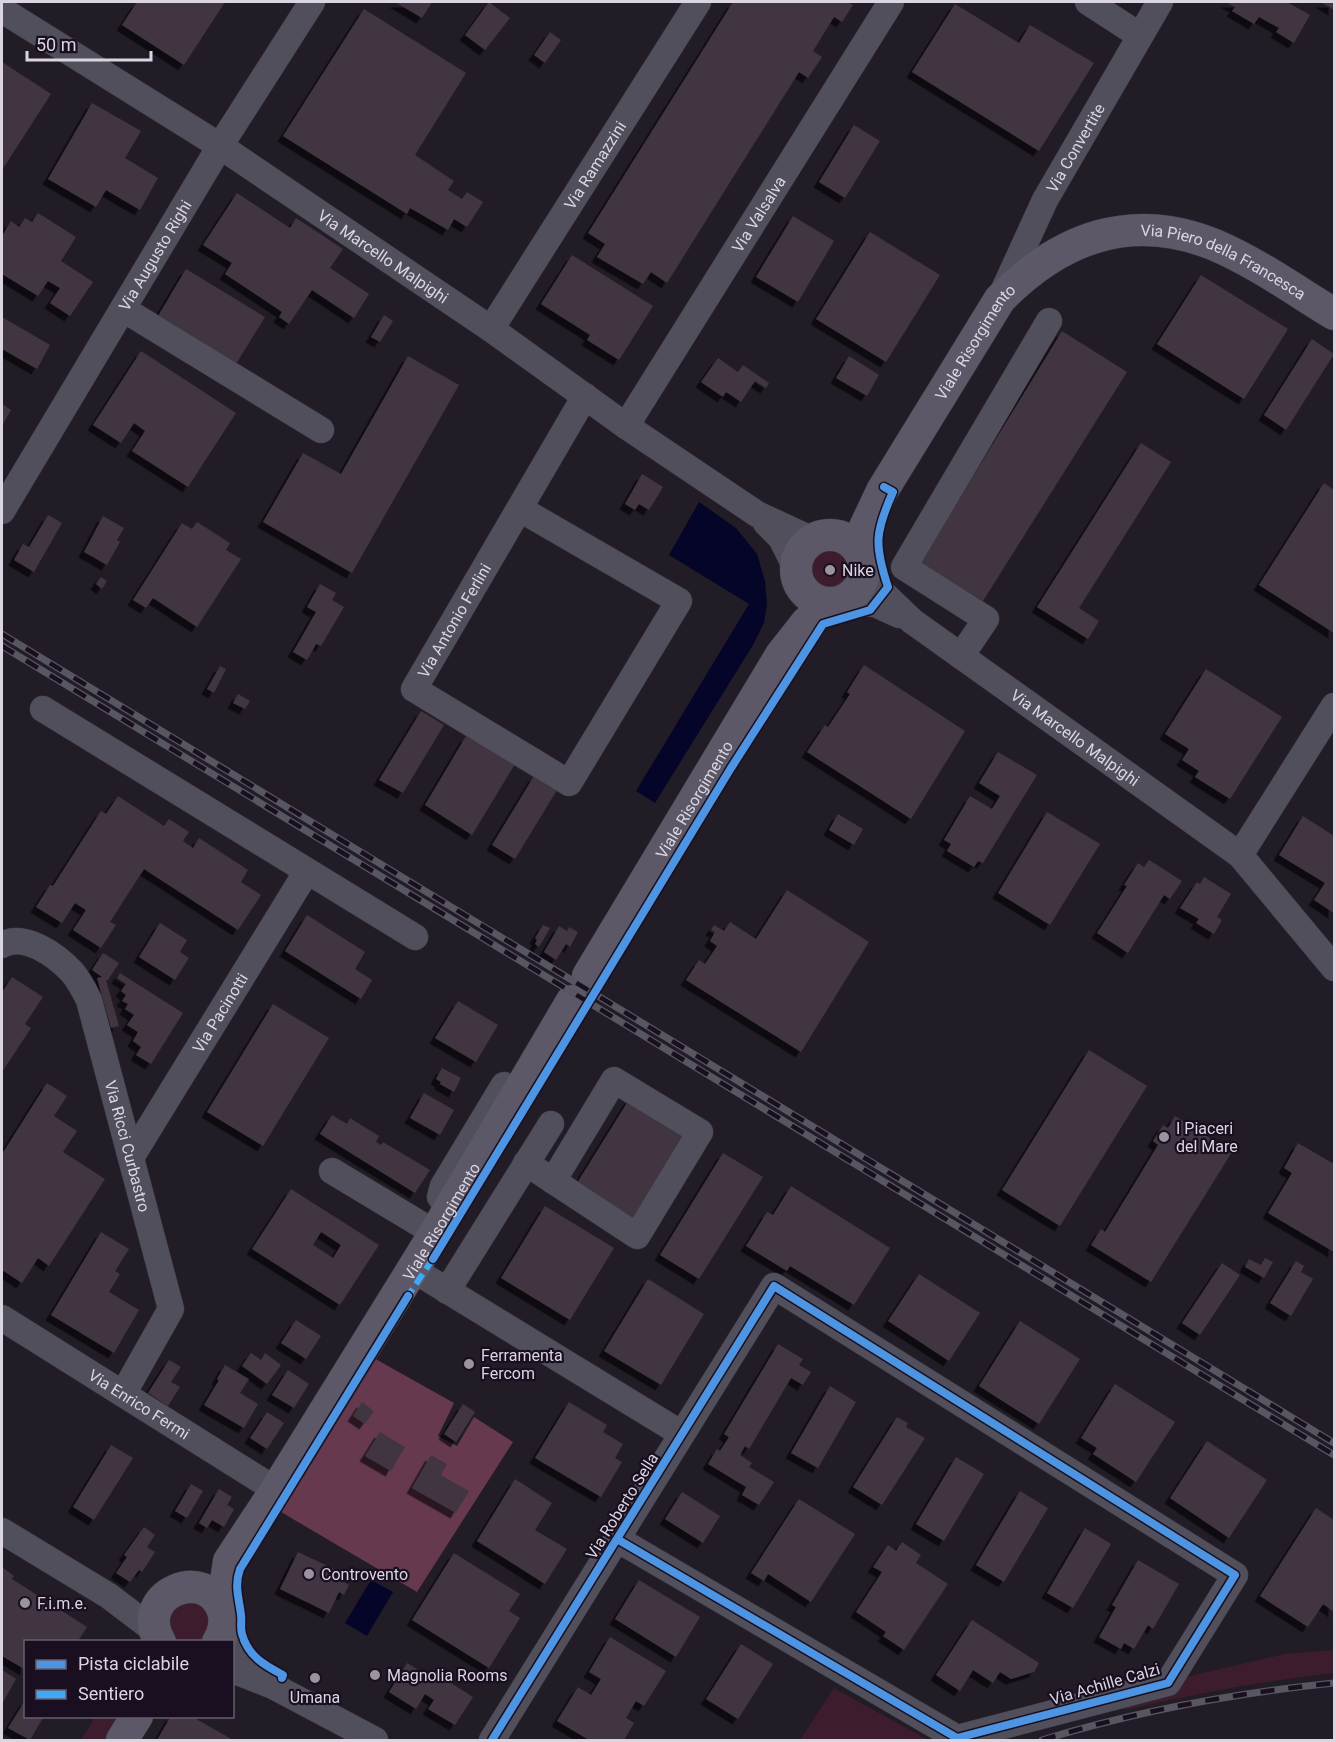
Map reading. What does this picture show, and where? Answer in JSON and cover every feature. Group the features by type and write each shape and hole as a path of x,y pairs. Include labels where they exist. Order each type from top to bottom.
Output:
{"main road":[{"name":"Via Piero della Francesca","path":"1104,235 1146,229 1189,236 1238,256 1335,314"},
{"name":"Viale Risorgimento","path":"221,1623 229,1561 276,1490 442,1221 781,655 807,622 835,602 856,591 862,564 865,527 882,491 1000,299 1020,278 1037,265 1065,249 1104,235"},
{"name":"Viale Risorgimento","path":"781,655 797,617 799,557 805,548 855,519 882,491"},
{"path":"821,538 847,540 862,564"},
{"path":"799,578 809,596 818,601 835,602"},
{"name":"Viale Risorgimento","path":"181,1589 229,1561"},
{"path":"158,1638 154,1624 158,1605 181,1589 209,1592 221,1623"},
{"path":"122,1740 136,1718"}],"street":[{"name":"Via Augusto Righi","path":"2,511 220,146 312,2"},
{"name":"Via Ramazzini","path":"491,329 698,2"},
{"name":"Via Valsalva","path":"626,426 891,2"},
{"path":"1088,2 1139,35"},
{"name":"Via Convertite","path":"1000,299 1045,200 1160,2"},
{"name":"Via Marcello Malpighi","path":"2,10 220,146 491,329 626,426 757,514 782,538 799,578"},
{"path":"123,309 321,430"},
{"path":"961,656 986,618 904,567 1049,321"},
{"name":"Via Antonio Ferlini","path":"520,509 679,601 569,783 414,689 585,396"},
{"name":"Via Marcello Malpighi","path":"757,514 821,538"},
{"name":"Via Marcello Malpighi","path":"862,564 912,621"},
{"name":"Via Marcello Malpighi","path":"835,602 874,604 912,621 1240,855 1335,968"},
{"path":"1240,855 1327,734 1335,706"},
{"path":"43,709 416,937"},
{"name":"Via Pacinotti","path":"132,1156 307,871"},
{"name":"Via Ricci Curbastro","path":"2,945 16,940 34,945 58,960 81,986 89,1000 132,1156 171,1309 123,1394"},
{"path":"526,1163 636,1236 700,1132 614,1080 553,1180"},
{"path":"332,1171 442,1221 440,1197 442,1186 504,1085"},
{"path":"447,1291 551,1124"},
{"path":"412,1269 682,1434"},
{"name":"Via Roberto Sella","path":"492,1740 774,1286"},
{"name":"Via Achille Calzi","path":"617,1539 957,1738 1168,1683 1236,1575 774,1286"},
{"name":"Via Enrico Fermi","path":"2,1318 276,1490"},
{"path":"2,1531 109,1596 158,1638"},
{"path":"109,1596 144,1598 181,1589"},
{"path":"221,1623 231,1640"},
{"path":"234,1646 254,1671 273,1686"},
{"path":"234,1671 273,1686 375,1740"}],"shaded area":[{"path":"833,542 849,550 856,576 854,582 845,590 832,594 819,594 807,584 803,568 810,553 824,544"},
{"path":"372,1357 454,1403 438,1436 457,1446 474,1417 513,1442 417,1592 281,1512"},
{"path":"187,1595 213,1611 206,1640 172,1640 164,1612"},
{"path":"1334,1650 1334,1673 1229,1688 1125,1710 1121,1702 1190,1676 1285,1654"},
{"path":"834,1688 928,1740 800,1740"},
{"path":"94,1718 122,1718 108,1740 81,1740"}],"water":[{"path":"699,502 736,528 757,554 765,581 767,604 764,623 753,645 655,803 636,791 749,604 669,555"},
{"path":"371,1580 393,1592 367,1636 345,1623"}],"building":[{"path":"137,2 225,2 184,65 122,25"},
{"path":"395,2 432,2 422,18"},
{"path":"489,2 510,18 485,50 465,35"},
{"path":"733,2 847,2 853,5 842,22 834,17 813,51 822,57 808,78 799,72 667,283 651,272 643,284 597,257 605,244 588,233"},
{"path":"1226,2 1287,2 1310,15 1294,43 1276,32 1279,28 1259,17 1254,24 1232,11 1235,7"},
{"path":"1321,2 1334,2 1334,10"},
{"path":"955,4 1019,43 1030,25 1094,63 1039,151 912,72"},
{"path":"364,9 466,73 415,155 454,181 448,190 462,199 467,192 483,202 467,227 454,219 448,230 410,208 407,214 283,136"},
{"path":"550,32 561,40 545,63 534,55"},
{"path":"2,62 51,94 2,170"},
{"path":"92,103 141,131 125,158 158,178 140,210 106,190 96,207 48,179"},
{"path":"854,125 880,141 845,198 819,182"},
{"path":"237,193 290,228 296,218 343,249 330,268 369,294 354,318 312,290 289,324 279,317 282,312 225,274 232,263 203,245"},
{"path":"38,213 76,237 61,261 93,282 70,316 50,303 60,288 48,281 38,296 2,274 2,236 11,221 19,227 25,218 32,222"},
{"path":"793,216 834,241 798,302 756,277"},
{"path":"870,232 940,275 886,362 816,319"},
{"path":"572,255 653,306 619,360 587,340 590,335 541,304"},
{"path":"186,269 265,317 236,364 158,316"},
{"path":"1201,275 1288,329 1244,399 1157,344"},
{"path":"384,315 393,321 380,342 371,337"},
{"path":"2,317 50,345 37,369 2,349"},
{"path":"1062,331 1127,372 983,601 920,563"},
{"path":"1312,339 1334,354 1286,430 1264,415"},
{"path":"141,351 236,413 188,487 132,451 145,431 134,423 121,443 93,425"},
{"path":"408,356 459,385 352,573 263,522 303,453 341,474"},
{"path":"849,356 879,375 867,396 836,378"},
{"path":"718,358 738,372 743,365 769,383 766,388 755,381 741,402 726,392 723,397 701,382"},
{"path":"2,404 11,410 2,426"},
{"path":"1141,443 1171,462 1079,608 1099,621 1088,639 1037,607"},
{"path":"642,474 663,487 649,510 639,504 635,510 625,504"},
{"path":"1324,483 1334,490 1334,633 1259,585"},
{"path":"48,515 62,523 34,572 14,560 23,544 29,547"},
{"path":"103,516 124,528 117,540 120,542 107,565 84,552"},
{"path":"197,522 230,543 226,550 241,559 197,627 153,598 146,608 133,600 182,523 192,529"},
{"path":"101,577 107,581 102,589 96,584"},
{"path":"320,584 336,593 332,600 344,607 321,646 316,644 307,660 293,652 316,612 307,607"},
{"path":"864,665 965,731 911,819 807,752 825,725 828,727 850,694 847,692"},
{"path":"220,666 226,669 214,693 207,689"},
{"path":"1206,669 1282,717 1230,799 1195,777 1199,771 1182,760 1189,749 1165,734"},
{"path":"238,694 250,701 245,709 233,703"},
{"path":"421,711 444,725 403,793 379,780"},
{"path":"466,736 515,764 472,835 425,805"},
{"path":"998,752 1037,775 983,863 978,861 974,867 947,851 951,844 944,840 970,796 992,809 1000,796 979,783"},
{"path":"534,776 557,790 515,859 492,845"},
{"path":"118,796 164,826 169,819 189,832 183,841 193,848 199,838 248,870 241,882 261,895 238,930 144,869 110,922 116,925 101,948 73,930 86,910 75,903 62,923 36,907 50,885 53,886 101,811 106,814"},
{"path":"1047,812 1100,844 1050,925 998,893"},
{"path":"838,814 863,829 854,845 829,830"},
{"path":"1303,816 1334,836 1334,913 1314,900 1325,883 1279,855"},
{"path":"1149,860 1182,881 1170,899 1164,895 1128,953 1097,933 1127,886 1124,885 1138,863 1144,867"},
{"path":"1204,877 1231,894 1217,917 1222,920 1214,934 1196,923 1199,919 1180,908 1197,882 1200,884"},
{"path":"787,890 869,942 801,1052 686,980 699,960 705,964 717,946 710,941 715,932 711,930 714,925 724,931 730,922 756,939"},
{"path":"307,915 365,952 355,969 372,980 361,999 285,951"},
{"path":"160,923 187,940 180,952 189,958 175,980 139,957"},
{"path":"543,925 550,928 539,947 535,944 537,940 535,938"},
{"path":"559,926 567,931 569,927 578,932 570,947 566,944 556,960 544,952"},
{"path":"103,953 119,963 106,980 119,1026 111,1028 97,978 102,977 92,970"},
{"path":"120,973 183,1013 151,1064 136,1055 141,1047 133,1041 138,1032 127,1025 134,1015 125,1009 128,1004 122,1001 126,995 121,991 126,984 117,978"},
{"path":"12,977 43,997 25,1024 31,1028 2,1072 2,992"},
{"path":"458,1001 498,1025 476,1062 435,1038"},
{"path":"273,1004 329,1038 263,1146 207,1112"},
{"path":"1089,1050 1147,1086 1060,1226 1002,1190"},
{"path":"442,1068 461,1078 454,1092 436,1079"},
{"path":"47,1083 67,1096 54,1116 77,1131 63,1152 105,1179 49,1266 38,1258 22,1283 2,1270 2,1154"},
{"path":"424,1093 454,1110 440,1135 410,1118"},
{"path":"630,1098 689,1135 636,1220 577,1183"},
{"path":"332,1115 347,1124 350,1118 379,1136 376,1142 381,1145 383,1142 430,1170 415,1193 320,1134"},
{"path":"1175,1116 1232,1152 1151,1282 1091,1245 1101,1229 1105,1232 1158,1145 1153,1141 1163,1125 1168,1128"},
{"path":"1298,1143 1334,1164 1334,1252 1268,1213 1292,1173 1284,1168"},
{"path":"723,1153 763,1177 699,1279 660,1255"},
{"path":"791,1186 890,1248 854,1305 790,1266 787,1271 746,1246 767,1212 773,1215"},
{"path":"291,1189 379,1245 340,1305 252,1249","holes":["321,1232 341,1245 333,1258 313,1245"]},
{"path":"545,1206 614,1248 570,1320 501,1278"},
{"path":"101,1232 129,1249 115,1271 120,1274 109,1292 139,1310 114,1353 51,1315"},
{"path":"1265,1258 1273,1262 1264,1278 1245,1267 1249,1259 1261,1265"},
{"path":"1296,1261 1304,1266 1301,1272 1313,1279 1291,1316 1270,1303"},
{"path":"1222,1263 1240,1275 1200,1335 1182,1323"},
{"path":"919,1274 980,1313 949,1361 888,1321"},
{"path":"648,1279 704,1314 661,1385 604,1351"},
{"path":"296,1320 321,1336 306,1359 281,1343"},
{"path":"1020,1321 1080,1359 1039,1424 979,1386"},
{"path":"778,1344 803,1359 799,1365 811,1372 803,1385 791,1378 749,1449 745,1446 740,1455 752,1463 749,1467 774,1482 759,1505 742,1495 746,1487 708,1464 717,1449 720,1451 729,1437 724,1434"},
{"path":"251,1353 261,1360 265,1353 281,1365 267,1384 242,1366"},
{"path":"169,1360 181,1367 171,1382 180,1387 168,1406 148,1393"},
{"path":"225,1365 249,1379 240,1393 258,1404 244,1428 204,1405"},
{"path":"288,1370 309,1384 294,1408 272,1395"},
{"path":"1115,1384 1175,1422 1136,1482 1093,1454 1097,1448 1081,1438"},
{"path":"830,1386 856,1402 818,1468 791,1453"},
{"path":"362,1402 374,1411 365,1424 353,1416"},
{"path":"569,1402 607,1425 603,1432 623,1444 615,1458 622,1462 601,1497 535,1458"},
{"path":"463,1404 475,1412 456,1442 444,1434"},
{"path":"267,1412 284,1423 267,1449 250,1438"},
{"path":"897,1417 908,1423 906,1427 925,1438 882,1505 853,1487"},
{"path":"380,1432 405,1447 391,1471 365,1456"},
{"path":"1207,1441 1267,1480 1229,1538 1170,1498"},
{"path":"111,1445 133,1458 94,1520 73,1507"},
{"path":"431,1455 447,1464 441,1475 469,1491 456,1513 412,1488"},
{"path":"956,1457 984,1474 944,1541 916,1524"},
{"path":"515,1479 552,1503 535,1530 567,1549 545,1584 477,1541"},
{"path":"191,1484 203,1491 187,1518 175,1511"},
{"path":"219,1489 232,1497 227,1505 234,1509 224,1527 212,1520 207,1528 199,1523"},
{"path":"1020,1491 1048,1508 1004,1582 976,1565"},
{"path":"682,1492 720,1516 703,1543 665,1519"},
{"path":"799,1499 855,1534 811,1602 768,1574 764,1581 751,1573"},
{"path":"1316,1508 1334,1520 1334,1612 1323,1604 1308,1627 1260,1596"},
{"path":"144,1527 155,1535 147,1547 155,1552 142,1572 139,1570 130,1582 116,1573 127,1557 124,1555"},
{"path":"1085,1528 1111,1544 1073,1608 1047,1593"},
{"path":"902,1542 921,1555 916,1563 948,1584 904,1650 883,1636 886,1632 856,1612 882,1572 873,1567 888,1545 896,1551"},
{"path":"298,1552 347,1575 344,1582 349,1585 344,1595 339,1592 329,1613 280,1589"},
{"path":"454,1553 520,1594 509,1611 520,1618 489,1668 412,1620"},
{"path":"1138,1560 1179,1584 1153,1629 1148,1625 1134,1649 1124,1643 1121,1649 1099,1637 1116,1607 1112,1605"},
{"name":"F.i.m.e.","path":"2,1567 14,1576 12,1579 87,1627 79,1640 24,1640 24,1669 2,1656"},
{"path":"639,1580 700,1617 676,1657 615,1619"},
{"path":"972,1620 1039,1663 1034,1672 1011,1679 1000,1672 993,1683 973,1670 960,1691 936,1675"},
{"path":"610,1637 666,1671 644,1706 636,1701 626,1718 634,1723 624,1740 589,1740 557,1721 578,1687 591,1695 601,1679 589,1672"},
{"path":"741,1644 773,1664 738,1719 706,1699"},
{"path":"407,1663 440,1683 443,1678 473,1697 455,1725 428,1709 434,1700 425,1694 416,1709 389,1692"},
{"path":"2,1670 16,1679 2,1704"},
{"path":"24,1702 24,1718 43,1718 30,1740 8,1728"},
{"path":"170,1718 194,1718 233,1740 157,1740"}],"railway":[{"path":"2,634 1334,1443"},
{"path":"2,646 1334,1455"},
{"path":"1042,1740 1114,1720 1186,1704 1334,1683"}],"marked path":[{"path":"406,1299 436,1254"}],"cycle path":[{"path":"433,1259 731,768 823,624 870,610 888,587 880,560 878,539 893,492 884,487"},
{"path":"492,1740 774,1286 1235,1575 1168,1683 957,1738 617,1539"},
{"path":"282,1678 283,1675 253,1654 241,1632 237,1592 240,1569 408,1296"}],"place":[{"name":"Nike","path":"830,570"},
{"name":"I Piaceri del Mare","path":"1164,1137"},
{"name":"Ferramenta Fercom","path":"469,1364"},
{"name":"Controvento","path":"309,1574"},
{"name":"F.i.m.e.","path":"25,1603"},
{"name":"Magnolia Rooms","path":"375,1675"},
{"name":"Umana","path":"315,1678"}]}
